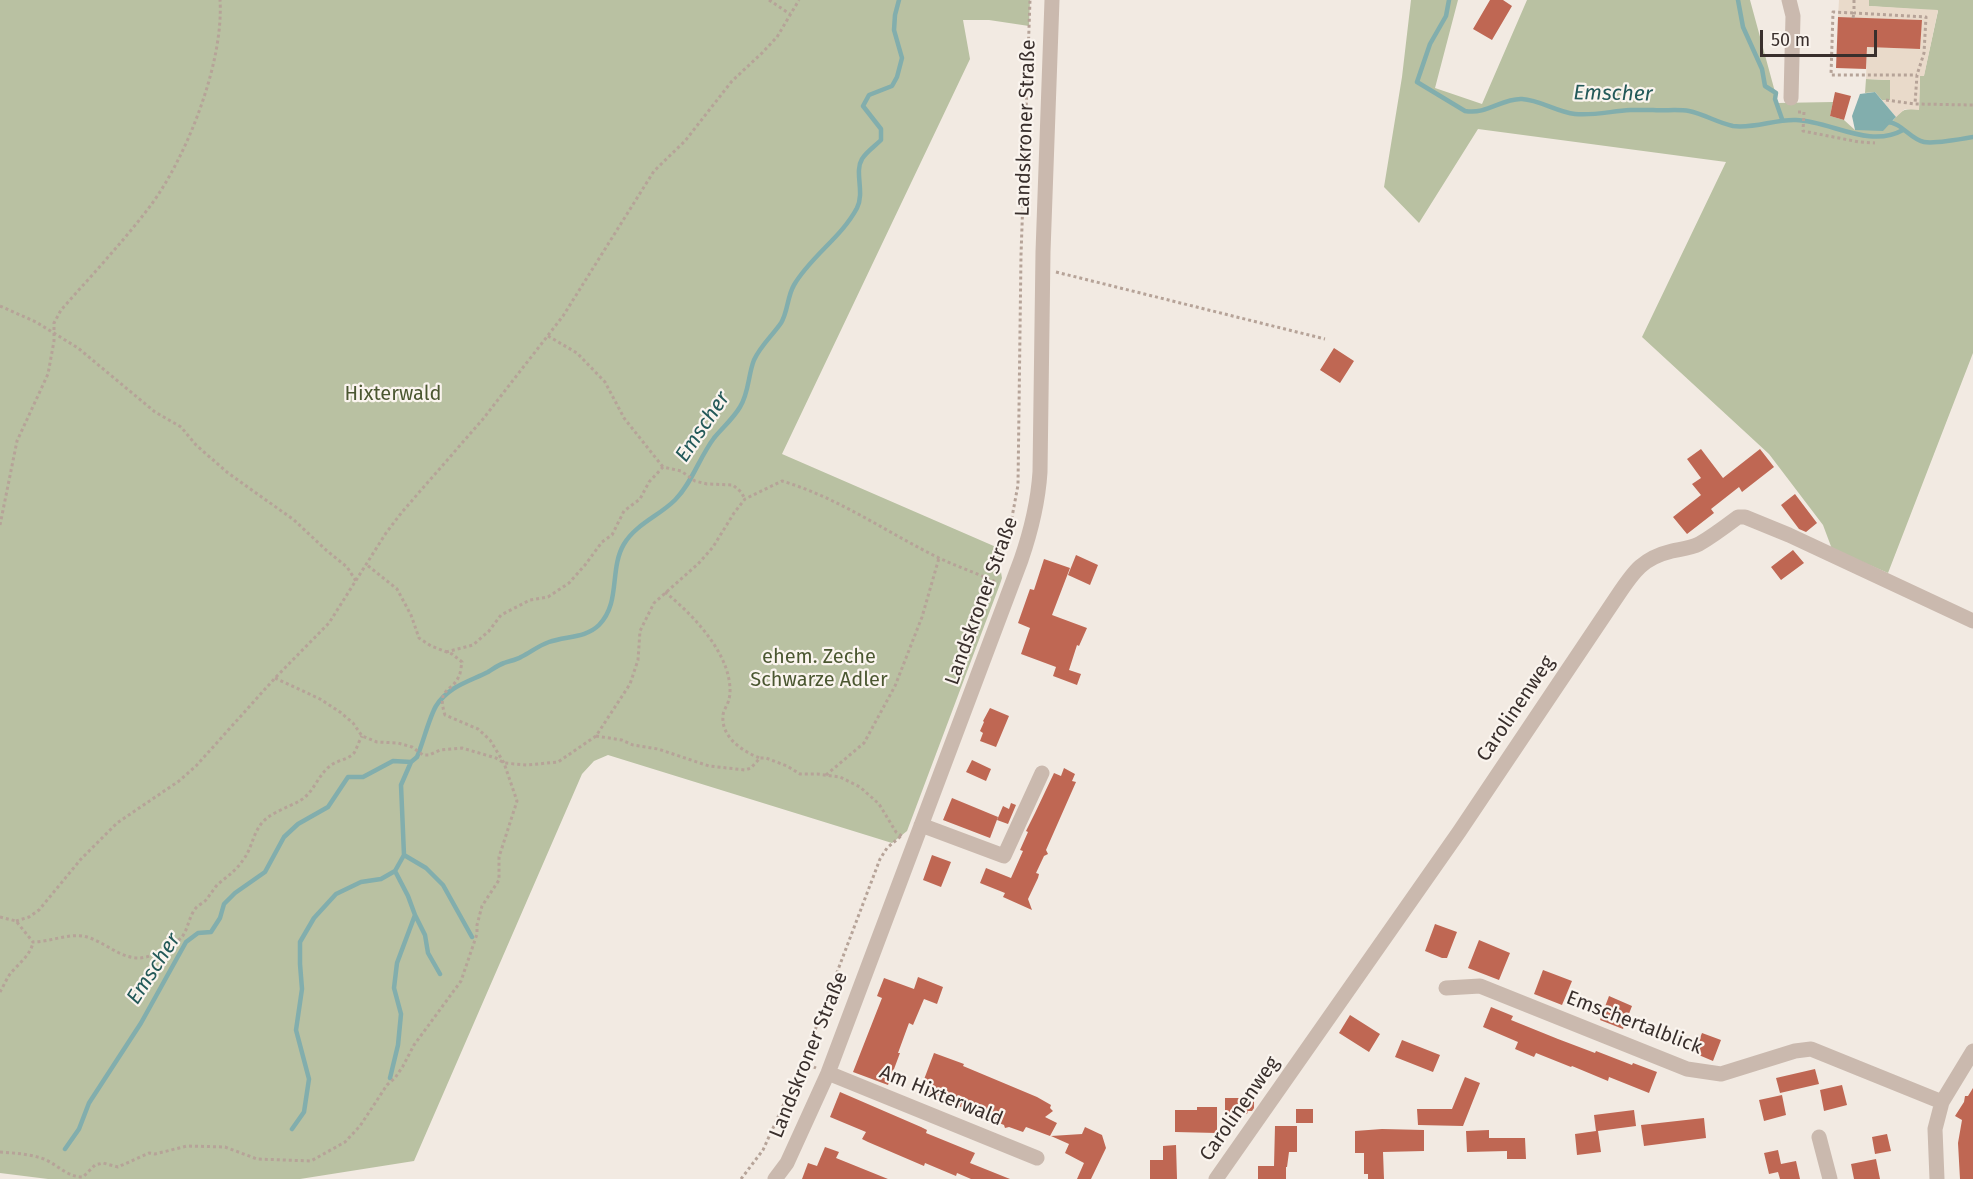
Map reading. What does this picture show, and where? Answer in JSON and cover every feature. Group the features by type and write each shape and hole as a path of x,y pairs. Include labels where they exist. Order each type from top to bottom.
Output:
{"street":[{"name":"Landskroner Straße","path":"775,1179 787,1163 828,1073 911,834 1021,560 1039,497 1043,269 1052,0"},
{"path":"1789,0 1793,16 1791,98"},
{"name":"Carolinenweg","path":"1216,1179 1466,823 1628,580 1642,564 1653,557 1698,545 1738,517 1745,517 1789,535 1973,621"},
{"path":"911,834 1004,856 1042,773"},
{"name":"Emschertalblick","path":"1446,988 1480,986 1687,1069 1721,1074 1795,1051 1811,1049 1942,1102"},
{"path":"1937,1179 1935,1129 1942,1102 1973,1051"},
{"name":"Am Hixterwald","path":"828,1073 1037,1158"},
{"path":"1819,1137 1830,1179"}],"path":[{"path":"0,525 17,441 48,374 54,323 61,310 150,206 167,181 184,147 208,84 218,40 220,0"},
{"path":"769,0 790,14"},
{"path":"0,917 16,921 29,917 39,910 89,851 117,823 179,781 196,766 329,622 402,512 483,419 563,316 654,171 685,141 732,81 777,37 799,0"},
{"path":"275,678 321,699 353,723 362,736 377,742 405,745 423,755 440,750 462,748 496,758 504,763 534,765 558,762 596,736 630,684 638,660 640,631 654,603 698,564 713,547 745,499 782,481 853,509 939,558 1000,584 1002,578 999,561 1011,528 1018,485 1021,255 1030,0"},
{"path":"1853,15 1854,0"},
{"path":"1915,104 1917,75 1924,53 1926,17 1853,15 1833,12 1831,75 1917,75"},
{"path":"1886,100 1915,104 1973,105"},
{"path":"1804,112 1803,131 1875,143"},
{"path":"1043,269 1325,339"},
{"path":"0,306 36,322 78,348 155,412 181,427 196,445 228,473 294,520 346,567 356,582"},
{"path":"548,336 577,353 595,370 605,382 624,418 663,466 681,471 695,481 733,485 745,499"},
{"path":"444,652 473,645 489,631 501,615 530,600 548,597 569,583 602,542 612,535 624,511 640,499 649,482 663,466"},
{"path":"825,775 864,743 895,686 922,617 939,558"},
{"path":"0,1152 26,1154 43,1159 69,1175 83,1177 95,1165 103,1163 118,1167 149,1153 155,1154 187,1146 225,1148 257,1159 311,1161 345,1142 360,1126 387,1085 395,1078 414,1045 461,981 477,934 482,906 499,880 499,857 517,801 504,763 490,740 478,729 446,715 442,706 444,692 459,678 462,662 452,654 431,646 419,638 411,615 397,589 367,565"},
{"path":"665,592 696,622 723,662 728,675 729,699 723,717 728,735 745,752 786,766 800,774 840,777 860,787 879,804 896,832 911,834"},
{"path":"33,942 83,936 113,951 139,958 148,957 176,943 182,937 195,909 245,858 263,822 310,793 330,766 354,753 362,736"},
{"path":"596,736 622,740 709,766 745,770 751,768 760,758"},
{"path":"741,1179 763,1150 803,1062 880,859 887,848 911,834"},
{"path":"0,992 10,974 32,948 33,942 16,921"}],"green space":[{"name":"Hixterwald","path":"0,0 1030,0 1029,26 989,20 963,20 970,59 782,454 1003,550 999,561 1002,578 1000,584 907,831 892,843 608,755 594,761 582,774 414,1161 300,1179 48,1179 0,1173"},
{"path":"1411,0 1458,0 1435,88 1482,104 1527,0 1750,0 1778,103 1833,102 1830,116 1844,120 1855,130 1892,122 1903,111 1919,109 1920,76 1924,75 1938,11 1868,6 1869,0 1973,0 1973,353 1888,573 1832,549 1823,525 1769,454 1642,337 1726,162 1478,129 1419,223 1384,187 1402,77"},
{"path":"1866,79 1890,80 1890,101 1882,100 1875,92 1865,93"}],"shaded area":[{"path":"1839,0 1869,0 1869,6 1938,10 1924,76 1920,76 1919,110 1905,109 1896,117 1882,100 1890,100 1890,80 1866,79 1867,47 1920,49 1921,20 1838,17"}],"water":[{"path":"1875,92 1896,117 1883,131 1855,130 1852,116 1860,94"}],"building":[{"path":"1490,0 1503,0 1512,6 1492,40 1473,29"},
{"path":"1838,17 1922,20 1920,49 1867,47 1866,69 1836,68"},
{"path":"1835,92 1851,96 1844,120 1830,116"},
{"path":"1334,348 1354,361 1340,383 1320,370"},
{"path":"1701,449 1723,478 1760,449 1774,467 1742,492 1739,487 1711,509 1714,513 1687,534 1673,517 1701,495 1692,484 1701,478 1687,459"},
{"path":"1795,494 1817,523 1806,532 1799,529 1781,505"},
{"path":"1793,550 1804,563 1781,580 1771,567"},
{"path":"1076,555 1098,565 1090,585 1068,575"},
{"path":"1044,559 1070,568 1052,615 1087,628 1079,646 1077,645 1069,670 1081,674 1077,685 1053,676 1056,667 1021,654 1030,628 1018,623 1030,589 1034,590"},
{"path":"990,708 1009,716 996,747 980,741 983,721"},
{"path":"972,760 991,769 986,781 966,772"},
{"path":"1064,768 1075,774 1072,781 1076,782 1046,850 1048,854 1044,856 1036,873 1039,874 1038,878 1028,899 1032,910 1003,897 1005,893 980,883 986,868 1011,878 1023,851 1020,850 1028,832 1026,831 1054,773 1061,776"},
{"path":"952,798 998,817 990,838 943,820"},
{"path":"1011,803 1016,805 1008,824 997,820 1003,806 1009,809"},
{"path":"932,855 951,862 941,887 923,880"},
{"path":"1435,924 1457,932 1447,958 1425,951"},
{"path":"1479,940 1510,953 1499,980 1468,968"},
{"path":"1543,970 1572,981 1562,1005 1534,994"},
{"path":"918,977 943,987 937,1004 924,999 913,1025 909,1023 888,1085 853,1072 882,998 877,996 884,978 914,989"},
{"path":"1609,996 1632,1006 1623,1029 1600,1020"},
{"path":"1491,1007 1513,1016 1511,1020 1558,1039 1657,1072 1649,1093 1609,1077 1608,1081 1536,1053 1534,1057 1515,1049 1518,1042 1483,1027"},
{"path":"1350,1015 1380,1034 1369,1052 1339,1033"},
{"path":"1702,1033 1721,1040 1713,1061 1694,1053"},
{"path":"1402,1040 1440,1055 1433,1072 1395,1057"},
{"path":"934,1053 964,1064 963,1066 1051,1105 1050,1108 1053,1111 1045,1117 1057,1123 1050,1136 1026,1127 1023,1132 1009,1127 1005,1128 1004,1125 920,1090"},
{"path":"1815,1069 1819,1084 1780,1093 1776,1078"},
{"path":"1465,1077 1480,1083 1463,1126 1418,1125 1417,1109 1452,1109"},
{"path":"1842,1085 1847,1105 1824,1111 1820,1090"},
{"path":"1973,1088 1973,1179 1960,1179 1958,1143 1962,1120 1955,1116 1965,1096 1968,1096"},
{"path":"840,1092 921,1127 927,1130 926,1133 975,1153 970,1163 1010,1179 971,1179 957,1173 956,1176 925,1163 924,1166 862,1139 866,1132 830,1117"},
{"path":"1782,1095 1786,1115 1764,1121 1759,1100"},
{"path":"1225,1098 1254,1098 1254,1108 1247,1114 1225,1115"},
{"path":"1197,1107 1217,1107 1217,1133 1175,1132 1175,1110 1197,1110"},
{"path":"1296,1109 1313,1109 1313,1123 1296,1123"},
{"path":"1634,1110 1636,1126 1598,1131 1601,1152 1577,1155 1575,1134 1596,1131 1594,1115"},
{"path":"1704,1118 1706,1138 1644,1146 1641,1125"},
{"path":"1275,1126 1297,1126 1297,1152 1289,1152 1286,1179 1258,1179 1258,1166 1274,1166"},
{"path":"1085,1127 1102,1135 1106,1148 1091,1179 1077,1179 1084,1163 1065,1153 1069,1144 1051,1136 1082,1134"},
{"path":"1424,1130 1424,1151 1383,1152 1384,1179 1368,1179 1368,1174 1364,1174 1364,1153 1355,1153 1355,1131"},
{"path":"1489,1130 1489,1138 1525,1138 1526,1159 1507,1159 1507,1151 1467,1152 1466,1131"},
{"path":"1887,1134 1891,1151 1875,1154 1872,1137"},
{"path":"1176,1145 1177,1179 1150,1179 1150,1160 1163,1160 1163,1146"},
{"path":"825,1147 839,1152 836,1158 888,1179 802,1179 808,1163 817,1166"},
{"path":"1778,1150 1781,1164 1796,1161 1800,1179 1780,1179 1778,1172 1769,1174 1764,1153"},
{"path":"1876,1159 1880,1179 1854,1179 1851,1164"}],"waterway":[{"name":"Emscher","path":"292,1129 304,1112 309,1079 296,1030 302,989 300,942 314,918 336,894 361,882 381,879 395,871 404,855 401,785 411,762 417,757 433,711 441,699 459,685 519,658 541,645 582,635 599,625 610,607 617,564 624,544 635,531 669,506 681,493 714,438 740,407 754,360 781,323 794,285 809,265 843,229 857,208 860,195 860,164 866,154 881,140 881,129 863,106 869,95 892,86 902,58 894,30 899,0"},
{"name":"Emscher","path":"1449,0 1446,16 1430,44 1417,82 1465,111 1480,111 1508,101 1522,99 1575,114 1630,110 1680,110 1695,112 1722,123 1741,127 1796,120 1877,137 1903,130"},
{"path":"1738,0 1743,27 1762,69 1765,86 1776,93 1775,99 1782,119"},
{"name":"Emscher","path":"1887,122 1897,125 1914,138 1924,142 1973,137"},
{"name":"Emscher","path":"65,1149 79,1129 89,1103 141,1023 186,942 198,933 211,932 220,918 224,904 235,893 265,872 284,837 298,824 328,807 348,777 363,777 393,761 411,762"},
{"path":"404,855 426,868 443,885 472,937"},
{"path":"390,1078 398,1045 401,1014 394,988 397,963 415,915 395,871"},
{"path":"415,915 425,935 428,953 440,974"}],"park label":[{"name":"ehem. Zeche Schwarze Adler","path":"819,668"}]}
